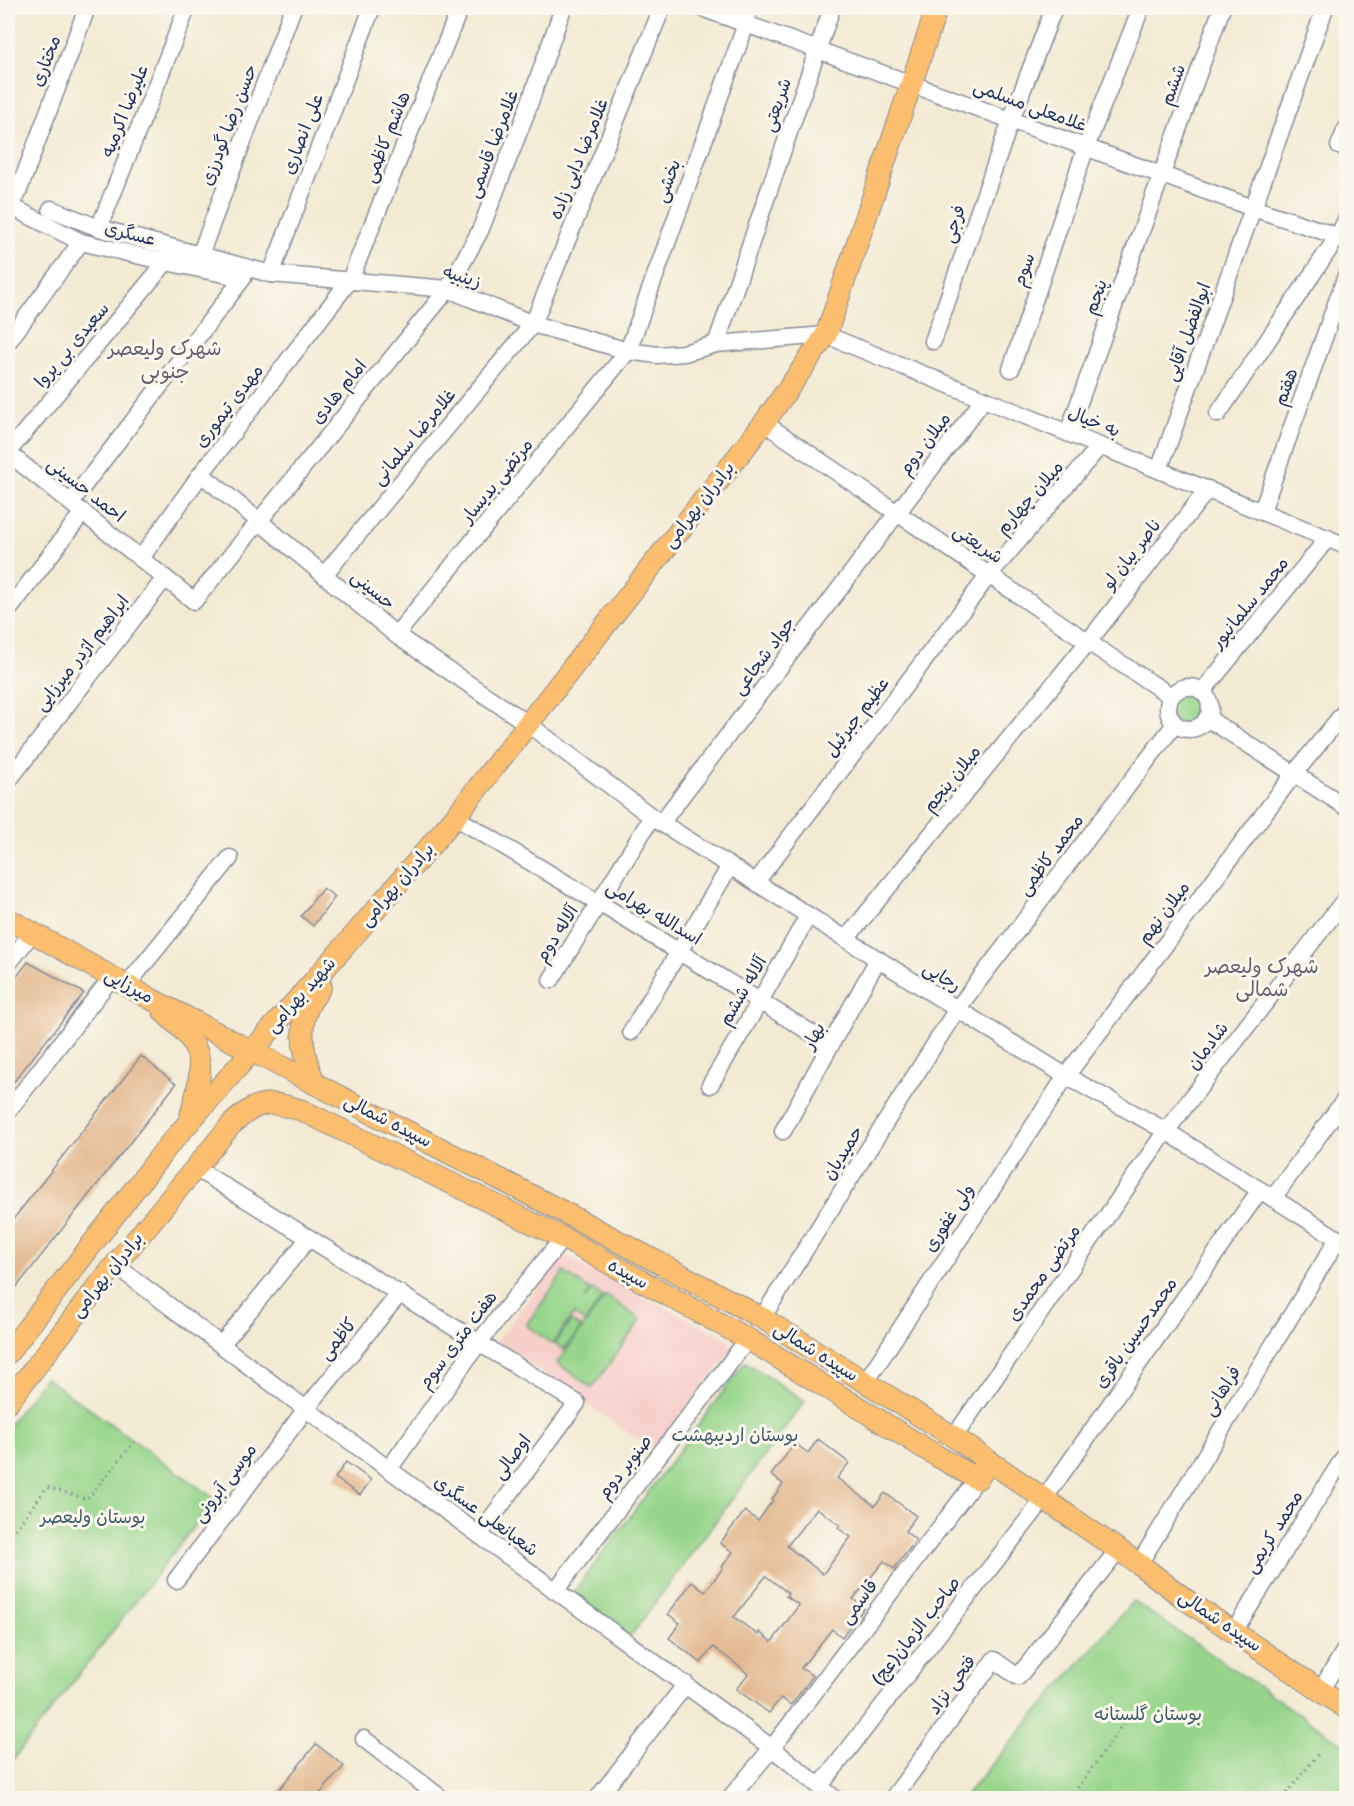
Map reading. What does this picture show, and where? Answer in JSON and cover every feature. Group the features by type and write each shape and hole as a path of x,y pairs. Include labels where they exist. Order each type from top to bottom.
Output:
{"main road":[{"name":"برادران بهرامی","path":"350,940 455,817 764,423 826,335 937,8"},
{"name":"میرزایی","path":"8,919 151,999 252,1049"},
{"name":"شهید بهرامی","path":"252,1049 350,940"},
{"path":"314,1082 305,1061 303,1035 308,1008 350,940"},
{"path":"151,999 189,1037 197,1051 200,1064 199,1082 184,1127 196,1125 200,1128 204,1142 199,1163"},
{"name":"برادران بهرامی","path":"8,1353 127,1197 252,1049"},
{"name":"سپیده شمالی","path":"252,1049 762,1318 954,1437 1139,1564 1185,1599 1347,1708"},
{"name":"برادران بهرامی","path":"8,1402 114,1265 231,1125 246,1111 263,1103"},
{"name":"سپیده","path":"263,1103 279,1104 301,1110 562,1238 748,1339 977,1479"},
{"path":"509,1212 521,1190"},
{"path":"661,1291 673,1271"},
{"path":"977,1479 990,1462"}],"street":[{"name":"مختاری","path":"12,207 87,8"},
{"name":"علیرضا اکرمیه","path":"99,228 187,8"},
{"name":"حسن رضا گودرزی","path":"200,255 293,8"},
{"name":"علی انصاری","path":"271,274 372,8"},
{"name":"هاشم کاظمی","path":"350,280 460,8"},
{"name":"غلامرضا قاسمی","path":"448,289 480,231 525,116 563,8"},
{"name":"غلامرضا دایی زاده","path":"533,324 662,8"},
{"name":"غلامعلی مسلمی","path":"702,8 747,18 817,50 1342,238"},
{"name":"شریعتی","path":"716,344 832,8"},
{"name":"فرجی","path":"933,341 1011,120 1054,8"},
{"name":"سوم","path":"1011,369 1086,147 1141,8"},
{"name":"ششم","path":"1161,175 1222,8"},
{"path":"1253,208 1325,8"},
{"name":"بخشی","path":"628,351 747,18"},
{"path":"1340,146 1347,129"},
{"name":"پنجم","path":"1068,433 1161,175"},
{"name":"عسگری","path":"12,207 81,242 243,278 77,507"},
{"name":"ابوالفضل آقایی","path":"1159,470 1253,208"},
{"name":"زینبیه","path":"51,209 99,228 271,274 448,289 533,324 628,351 657,355 684,353 716,344 826,335"},
{"name":"هفتم","path":"1218,414 1342,238 1347,220"},
{"path":"8,342 81,242"},
{"name":"سعیدی بی پروا","path":"8,452 166,262"},
{"name":"هفتم","path":"1263,511 1347,276"},
{"name":"مهدی تیموری","path":"141,558 201,474 350,280"},
{"name":"امام هادی","path":"259,520 448,289"},
{"name":"غلامرضا سلمانی","path":"324,574 533,324"},
{"name":"به خیال","path":"826,335 1347,546"},
{"name":"مرتضی بدیسار","path":"396,635 628,351"},
{"name":"میلان دوم","path":"898,513 984,399"},
{"name":"شریعتی","path":"764,423 1088,642 1172,696"},
{"name":"میلان چهارم","path":"989,575 1100,446"},
{"name":"احمد حسینی","path":"8,452 194,601 259,520"},
{"name":"حسینی","path":"201,474 396,635 528,724"},
{"name":"ناصر بیان لو","path":"1088,642 1208,489"},
{"path":"8,611 77,507"},
{"name":"جواد شجاعی","path":"657,820 898,513"},
{"name":"محمد سلمانپور","path":"1202,692 1328,538"},
{"name":"عظیم جبرئیل","path":"756,882 989,575"},
{"name":"ابراهیم اژدر میرزایی","path":"8,781 165,578"},
{"name":"میلان پنجم","path":"846,939 1088,642"},
{"path":"1190,687 1202,692 1209,704 1207,717 1202,723 1189,729 1175,724 1168,707 1172,696 1183,688 1190,687"},
{"name":"میلان نهم","path":"1066,1076 1294,774 1347,710"},
{"path":"1207,717 1347,807"},
{"name":"رجایی","path":"528,724 657,820 957,1009 1066,1076 1166,1131 1342,1242"},
{"name":"محمد کاظمی","path":"957,1009 1175,724"},
{"name":"اسدالله بهرامی","path":"455,817 831,1045"},
{"name":"آلاله دوم","path":"551,980 599,903 657,820"},
{"path":"8,1111 119,981 230,858"},
{"path":"631,1032 730,866"},
{"name":"شادمان","path":"1166,1131 1347,898"},
{"name":"آلاله ششم","path":"710,1085 808,916"},
{"path":"8,964 32,933"},
{"name":"بهار","path":"783,1131 878,960"},
{"name":"حمیدیان","path":"762,1318 957,1009"},
{"name":"ولی غفوری","path":"865,1383 1066,1076"},
{"name":"محمدحسین باقری","path":"1044,1499 1266,1194 1347,1098"},
{"name":"مرتضی محمدی","path":"954,1437 1166,1131"},
{"path":"199,1163 309,1238 478,1342"},
{"path":"221,1345 309,1238"},
{"name":"هفت متری سوم","path":"389,1469 478,1342 562,1238"},
{"name":"فراهانی","path":"1139,1564 1342,1242"},
{"name":"شعبانعلی عسگری","path":"114,1265 306,1409 686,1684 834,1798"},
{"name":"کاظمی","path":"306,1409 400,1293"},
{"name":"صنوبر دوم","path":"555,1591 748,1339"},
{"name":"اوصالی","path":"478,1342 577,1403 479,1535"},
{"name":"موسی آبرونی","path":"176,1580 306,1409"},
{"name":"محمد کریمی","path":"1234,1631 1347,1454"},
{"name":"قاسمی","path":"772,1748 977,1479"},
{"name":"صاحب الزمان(عج)","path":"820,1786 1044,1499"},
{"name":"فتحی نزاد","path":"893,1798 994,1660 1018,1677 1118,1550"},
{"path":"1321,1690 1347,1648"},
{"path":"598,1798 686,1684"},
{"path":"364,1739 441,1798"},
{"path":"730,1798 772,1748"}],"path":[{"path":"8,1539 47,1486 87,1499 135,1441"},
{"path":"1071,1798 1130,1714"},
{"path":"1283,1798 1319,1753"}],"shaded area":[{"path":"564,1255 731,1341 729,1353 655,1449 496,1341"}],"green space":[{"path":"1188,690 1201,695 1206,708 1201,721 1188,726 1175,721 1170,708 1175,695"},
{"path":"564,1272 591,1291 584,1300 593,1289 603,1297 585,1323 574,1314 552,1344 526,1325"},
{"path":"606,1295 641,1320 592,1388 557,1363"},
{"path":"571,1321 581,1328 564,1350 555,1343"},
{"name":"بوستان اردیبهشت","path":"745,1362 805,1401 629,1638 570,1597"},
{"name":"بوستان ولیعصر","path":"45,1377 215,1499 8,1766 8,1426"},
{"name":"بوستان گلستانه","path":"1133,1601 1346,1746 1346,1798 963,1798"}],"building":[{"path":"323,888 335,897 313,926 301,916"},
{"path":"28,962 84,993 8,1089 8,988"},
{"path":"141,1056 176,1084 8,1298 8,1226"},
{"path":"818,1439 849,1463 837,1478 875,1506 885,1493 916,1516 905,1531 916,1540 894,1569 884,1561 853,1599 864,1608 842,1637 832,1629 801,1668 813,1676 791,1705 781,1698 769,1713 736,1689 748,1674 736,1664 713,1647 701,1663 669,1638 680,1623 668,1614 692,1582 705,1592 723,1568 733,1552 720,1543 745,1511 758,1521 783,1484 771,1475 795,1443 808,1453","holes":["817,1508 840,1525 838,1528 851,1537 823,1574 787,1546","766,1576 788,1593 786,1596 799,1605 772,1642 759,1632 758,1635 734,1617"]},
{"path":"346,1462 371,1480 360,1495 335,1478"},
{"path":"316,1744 344,1766 316,1798 272,1798"}],"district":[{"name":"شهرک ولیعصر جنوبی","path":"165,360"},
{"name":"شهرک ولیعصر شمالی","path":"1262,978"}]}
